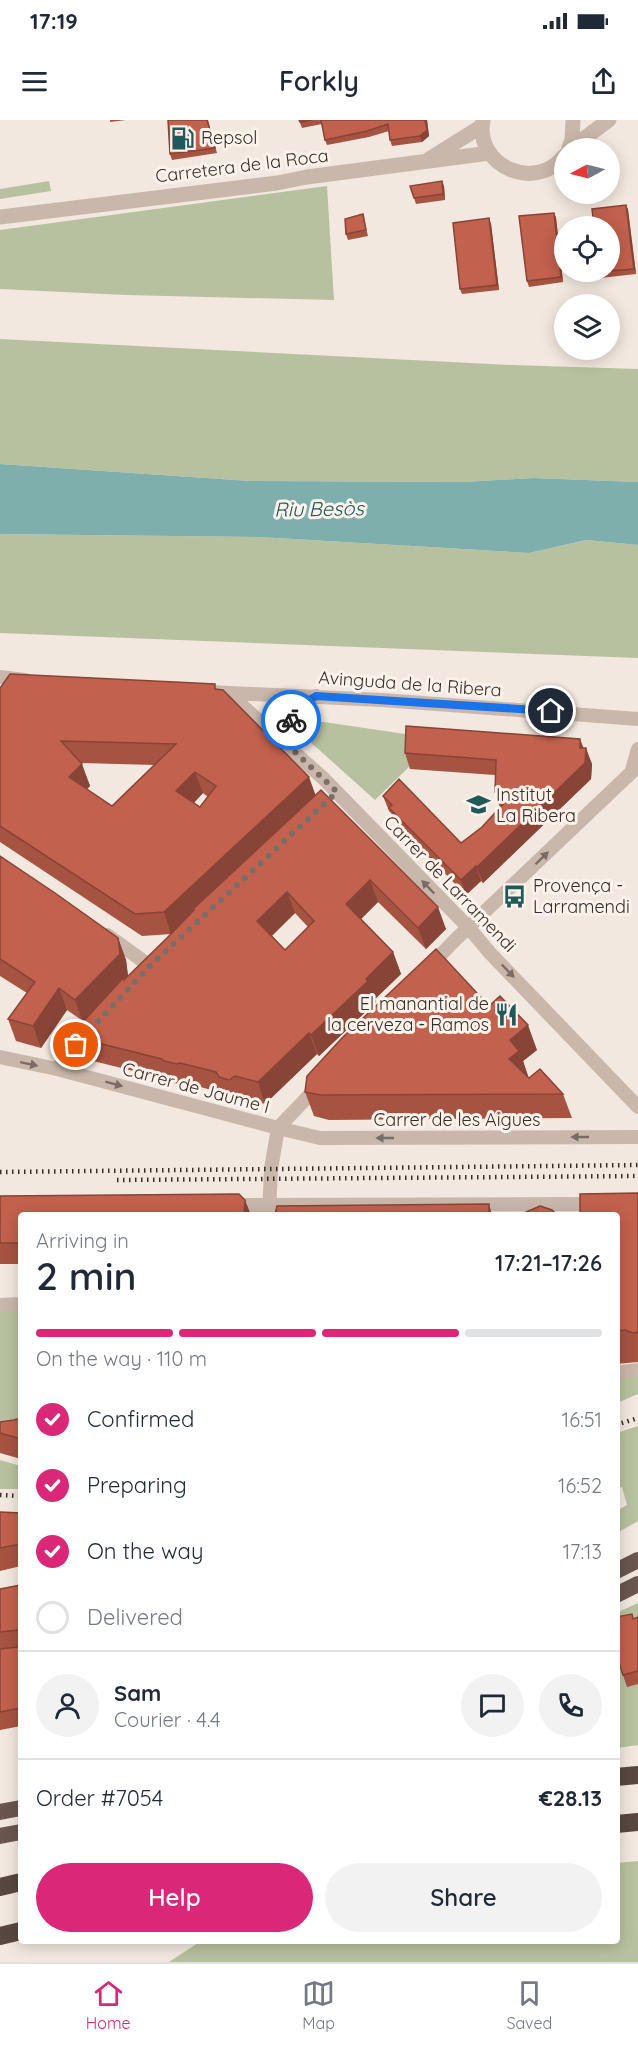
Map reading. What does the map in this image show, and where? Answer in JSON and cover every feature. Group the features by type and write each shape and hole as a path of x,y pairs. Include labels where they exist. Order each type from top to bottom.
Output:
{"highway":[{"path":"620,1569 638,1560"},
{"path":"620,1593 638,1584"},
{"path":"620,1777 638,1775"},
{"path":"0,1812 18,1809"},
{"path":"620,1824 638,1822"},
{"path":"0,1836 18,1833"},
{"path":"0,1887 18,1883"},
{"path":"0,1936 18,1932"}],"street":[{"path":"572,138 573,120"},
{"path":"584,138 609,120"},
{"path":"483,123 484,140 490,153 504,167 524,174 544,171 554,166"},
{"path":"424,162 483,123"},
{"name":"Carretera de la Roca","path":"0,217 277,183 490,153"},
{"path":"0,692 4,678 38,681"},
{"name":"Avinguda de la Ribera","path":"196,691 316,696 638,720"},
{"name":"Carrer de Larramendi","path":"229,694 290,747 333,795 469,928 490,953 638,1107"},
{"path":"290,747 292,716 316,696"},
{"path":"422,975 455,940 635,768 638,749"},
{"path":"93,925 150,965"},
{"path":"57,1069 98,1019"},
{"name":"Carrer de Jaume I","path":"0,1057 57,1069 278,1128"},
{"path":"270,1210 271,1169 278,1128 327,1077"},
{"name":"Carrer de les Aigues","path":"278,1128 320,1138 638,1137"},
{"path":"220,1205 270,1210 616,1204"},
{"path":"0,1305 18,1304"},
{"path":"620,1372 638,1370"}],"green space":[{"path":"49,181 51,191 0,199 0,189"},
{"path":"327,186 334,300 126,295 0,289 0,230"},
{"path":"0,339 512,365 638,369 638,482 533,478 465,482 250,481 0,464"},
{"path":"0,534 259,537 529,553 586,540 638,545 638,658 0,633"},
{"path":"317,721 412,735 410,766 375,800 307,739"},
{"path":"0,1311 18,1311 18,1422 0,1424"},
{"path":"638,1376 638,1394 620,1402 620,1378"},
{"path":"638,1426 638,1521 620,1531 620,1509 627,1505 622,1487 620,1487 620,1432"},
{"path":"0,1460 18,1465 18,1489 0,1489"},
{"path":"638,1603 638,1745 620,1748 620,1611"},
{"path":"638,1861 638,1962 169,1962 196,1944 620,1944 620,1863"}],"water":[{"name":"Riu Besòs","path":"0,464 250,481 465,482 533,478 638,482 638,545 586,540 529,553 259,537 0,534"}],"building":[{"path":"168,120 207,120 215,148 170,154"},
{"path":"321,120 425,120 427,130 420,136 390,140 388,124 325,140"},
{"path":"442,181 443,194 414,198 410,186"},
{"path":"626,205 634,269 620,270 620,216 593,216 592,209"},
{"path":"554,213 554,278 527,281 519,216"},
{"path":"363,214 366,230 346,234 345,219"},
{"path":"489,218 497,285 460,289 453,223"},
{"path":"10,674 215,684 215,689 223,690 309,777 164,912 135,914 0,826 0,688","holes":["61,741 176,744 112,806 69,777 82,764","195,772 216,786 200,807 176,791"]},
{"path":"406,726 580,739 580,748 586,748 585,763 461,880 389,808 392,805 383,796 399,779 461,843 482,827 505,802 495,792 496,760 405,753"},
{"path":"321,790 438,907 418,928 370,880 346,904 393,952 366,979 368,981 258,1082 235,1076 229,1080 219,1077 216,1072 70,1036 124,977 124,980 194,910 192,910","holes":["287,892 314,921 285,950 257,921"]},
{"path":"0,856 118,938 120,954 75,1000 59,988 33,1026 8,1019 35,982 0,959"},
{"path":"436,949 489,1006 500,996 528,1025 510,1040 519,1051 509,1059 529,1078 540,1069 563,1094 320,1095 305,1092 307,1076 342,1038"},
{"path":"638,1193 638,1332 620,1331 620,1212 580,1212 580,1194"},
{"path":"239,1194 245,1200 244,1212 18,1212 18,1243 0,1243 0,1196"},
{"path":"489,1204 489,1212 276,1212 277,1206"},
{"path":"540,1206 554,1212 526,1212"},
{"path":"18,1419 18,1438 0,1433 0,1422"},
{"path":"0,1512 18,1513 18,1545 0,1548"},
{"path":"18,1586 18,1630 0,1632 0,1589"},
{"path":"632,1614 633,1619 638,1617 638,1671 623,1675 620,1666 620,1616"},
{"path":"17,1647 18,1709 0,1712 0,1649"}],"railway":[{"path":"0,1172 638,1165"},
{"path":"117,1180 638,1176"},
{"path":"620,1424 638,1418"},
{"path":"0,1495 18,1496"}],"way so far":[{"path":"76,1045 150,966 337,792 290,747 291,720"}],"place":[{"name":"Repsol","path":"183,138"},
{"name":"Institut La Ribera","path":"478,805"},
{"name":"Provença - Larramendi","path":"515,896"},
{"name":"El manantial de la cerveza - Ramos","path":"507,1014"}],"route":[{"path":"291,720 303,705 316,696 551,711"}]}
